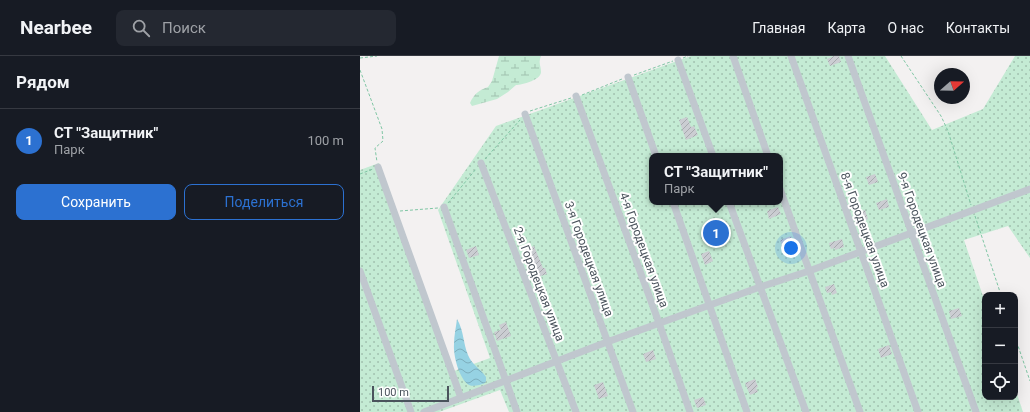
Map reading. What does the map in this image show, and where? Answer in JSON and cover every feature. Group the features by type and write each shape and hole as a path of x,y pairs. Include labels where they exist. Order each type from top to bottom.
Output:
{"street":[{"path":"733,56 767,153"},
{"name":"8-я Городецкая улица","path":"791,56 918,412"},
{"name":"9-я Городецкая улица","path":"848,56 976,412"},
{"path":"678,60 712,153"},
{"path":"628,77 655,153"},
{"name":"4-я Городецкая улица","path":"576,96 690,412"},
{"name":"3-я Городецкая улица","path":"526,114 633,412"},
{"name":"2-я Городецкая улица","path":"481,163 576,412"},
{"path":"378,167 461,398"},
{"path":"424,412 556,360 809,271 1030,189"},
{"path":"783,197 860,412"},
{"path":"674,205 747,412"},
{"path":"730,205 806,412"},
{"path":"444,207 517,412"},
{"path":"360,271 411,412"}],"path":[{"path":"360,58 377,56"},
{"path":"394,211 444,207 481,163 526,114 688,56"},
{"path":"901,56 941,116 948,131 1000,292"},
{"path":"360,70 382,129 383,141 375,148 378,167 360,174"},
{"path":"1018,346 1030,382"}],"green space":[{"path":"499,56 541,56 540,75 531,82 516,85 497,99 472,106 470,103 473,97 479,91 488,87 492,81"},
{"path":"691,56 885,56 932,130 983,109 1015,56 1030,56 1030,258 1008,226 964,240 982,293 982,400 1018,400 1018,397 1023,412 509,412 500,390 439,412 360,412 360,170 379,163 454,371 490,358 438,210 496,126"}],"water":[{"path":"457,319 468,355 472,362 486,377 485,383 471,386 462,378 454,349"}],"building":[{"path":"834,56 839,56 841,62 830,66 827,59"},
{"path":"687,117 691,127 694,126 698,135 686,140 679,120"},
{"path":"875,174 878,182 869,185 866,177"},
{"path":"887,199 889,207 879,210 876,203"},
{"path":"778,207 781,214 769,219 767,211"},
{"path":"865,210 868,219 860,222 856,213"},
{"path":"791,236 795,246 784,250 780,240"},
{"path":"842,239 844,247 835,250 835,248 831,249 829,243"},
{"path":"476,246 479,255 469,258 466,250"},
{"path":"534,246 547,274 538,277 525,249"},
{"path":"709,251 713,261 705,265 701,254"},
{"path":"834,284 837,293 832,295 831,292 827,293 825,287"},
{"path":"959,308 962,316 951,319 949,311"},
{"path":"506,322 511,336 497,341 494,332 501,330 499,325"},
{"path":"889,345 892,354 881,358 878,349"},
{"path":"653,350 656,359 646,362 643,354"},
{"path":"755,379 758,392 750,395 745,383"},
{"path":"603,382 608,396 599,399 594,385"},
{"path":"703,397 706,405 697,408 694,400"}],"place":[{"name":"СТ \"Защитник\"","path":"716,233"}]}
